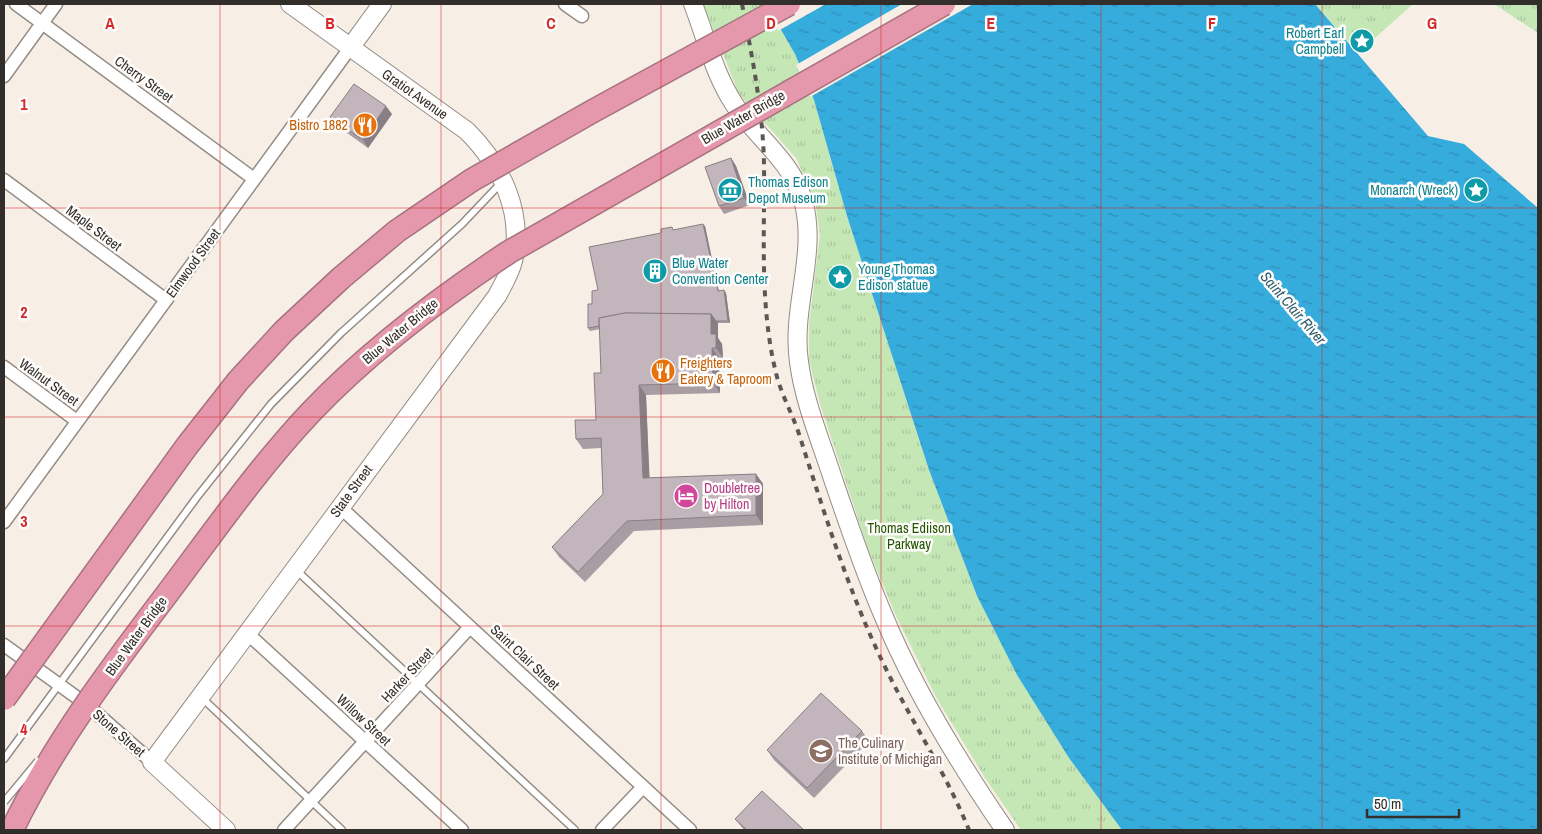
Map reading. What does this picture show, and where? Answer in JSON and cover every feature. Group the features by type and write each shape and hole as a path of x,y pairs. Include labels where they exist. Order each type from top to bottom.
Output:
{"highway":[{"path":"4,699 187,446 238,381 284,331 341,278 398,231 472,180 593,111 789,4"},
{"name":"Blue Water Bridge","path":"12,830 52,757 93,695 180,577 290,436 344,380 418,315 455,287 526,242 944,4"}],"street":[{"name":"Cherry Street","path":"16,4 254,179"},
{"path":"4,76 56,4"},
{"name":"Gratiot Avenue","path":"290,4 467,131 492,159 513,209"},
{"name":"Elmwood Street","path":"4,522 382,4"},
{"path":"565,4 582,16"},
{"path":"693,4 716,73 736,107 784,162 802,197 807,216 809,244 800,298 797,333 799,362 808,405 856,549 884,619 919,691 975,787 1005,830"},
{"name":"Maple Street","path":"4,180 166,300"},
{"name":"State Street","path":"152,762 496,296 513,263 516,236 513,209"},
{"name":"Walnut Street","path":"4,367 77,422"},
{"name":"Saint Clair Street","path":"340,507 690,830"},
{"name":"Harker Street","path":"284,830 420,684 470,627"},
{"name":"Willow Street","path":"247,632 462,830"},
{"name":"Stone Street","path":"4,645 59,684 152,762 226,830"},
{"path":"602,830 643,787"}],"lane":[{"path":"4,759 197,497 271,404 348,326 484,202 502,181"},
{"path":"294,568 575,830"},
{"path":"48,748 93,695"},
{"path":"200,696 342,830"},
{"path":"4,802 42,756"}],"green space":[{"name":"Thomas Ediison Parkway","path":"703,4 766,4 795,54 814,100 847,216 929,470 977,596 1017,675 1069,758 1122,830 1021,830 985,778 937,699 896,616 868,549 820,404 809,360 809,324 820,235 815,200 796,158 739,94"},
{"path":"1315,4 1413,4 1358,53"},
{"path":"1494,4 1538,4 1538,33"}],"water":[{"name":"Saint Clair River","path":"766,4 1315,4 1428,136 1464,144 1538,208 1538,830 1122,830 1069,758 1017,675 977,596 929,470 847,216 814,100 795,54"}],"pier":[{"path":"763,4 826,4 778,31"},
{"path":"902,4 973,4 810,97 796,65"}],"building":[{"path":"354,84 386,106 363,140 330,117"},
{"name":"Thomas Edison Depot Museum","path":"731,158 744,198 719,206 705,167"},
{"name":"Blue Water Convention Center","path":"703,224 718,291 724,290 728,321 716,321 711,314 625,313 599,318 599,326 588,328 588,304 592,304 592,291 598,290 589,247 661,233 661,229 672,227 673,230"},
{"path":"625,313 711,314 711,334 716,334 716,348 712,348 713,383 639,385 643,478 756,474 756,515 627,521 578,572 552,547 603,494 601,438 576,439 575,420 596,420 594,373 601,373 599,318"},
{"name":"The Culinary Institute of Michigan","path":"821,693 862,731 807,788 767,750"},
{"path":"762,791 804,830 747,830 735,819"}],"railway":[{"path":"742,4 762,124 765,295 767,321 778,381 799,434 849,584 873,642 897,691 951,789 969,830"}],"place":[{"name":"Robert Earl Campbell","path":"1362,41"},
{"name":"Bistro 1882","path":"365,125"},
{"name":"Thomas Edison Depot Museum","path":"730,190"},
{"name":"Monarch (Wreck)","path":"1476,190"},
{"name":"Blue Water Convention Center","path":"655,271"},
{"name":"Young Thomas Edison statue","path":"840,277"},
{"name":"Freighters Eatery & Taproom","path":"663,371"},
{"name":"Doubletree by Hilton","path":"686,496"},
{"name":"The Culinary Institute of Michigan","path":"821,751"}]}
